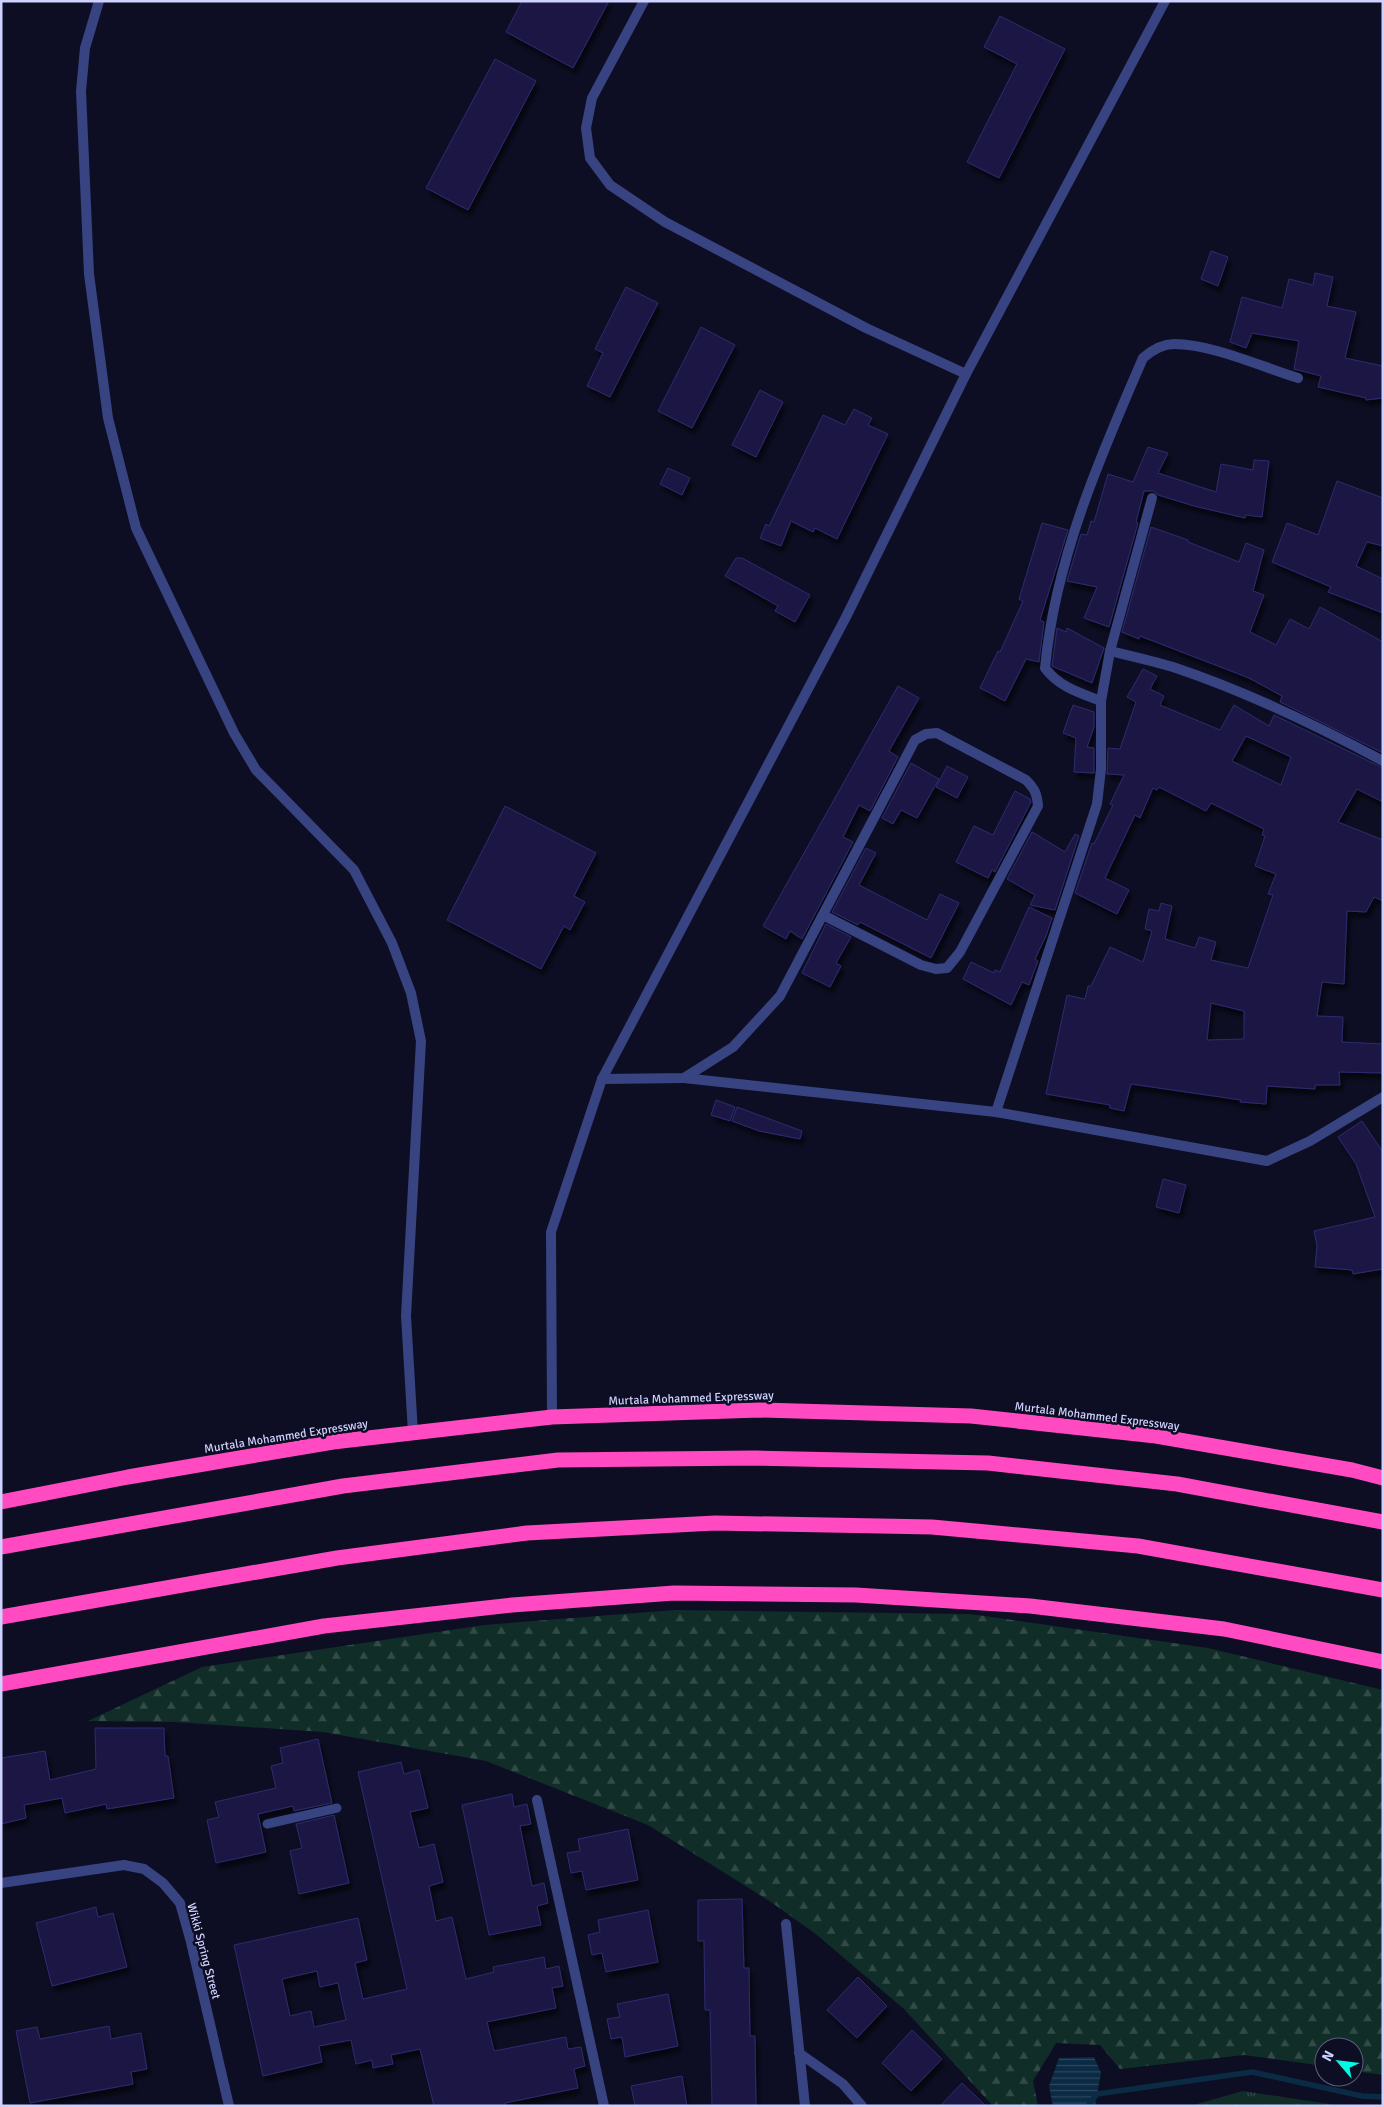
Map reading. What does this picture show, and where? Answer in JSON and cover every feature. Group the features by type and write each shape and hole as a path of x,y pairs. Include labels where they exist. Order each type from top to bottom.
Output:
{"highway":[{"name":"Murtala Mohammed Expressway","path":"1,1502 128,1476 332,1442 552,1417 759,1410 971,1416 1156,1436 1352,1470 1383,1478"},
{"path":"1,1547 343,1486 558,1460 756,1458 988,1462 1176,1484 1383,1522"},
{"path":"1,1616 337,1558 527,1533 715,1523 932,1527 1138,1546 1383,1590"},
{"path":"1,1684 324,1626 512,1604 674,1593 856,1595 1030,1606 1224,1629 1383,1662"}],"street":[{"path":"99,1 85,48 81,91 89,274 108,418 136,528 234,733 256,770 354,870 392,944 411,993 421,1041 406,1316 412,1433"},
{"path":"644,1 592,98 586,128 590,158 610,185 665,222 866,328 966,374"},
{"path":"552,1417 551,1232 602,1079 841,625 966,374 1165,1"},
{"path":"1101,701 1061,684 1052,678 1044,668 1047,640 1061,577 1094,471 1143,358 1151,351 1172,344 1206,348 1298,378"},
{"path":"996,1112 1096,804 1101,770 1101,701 1110,651 1152,498"},
{"path":"1110,651 1172,667 1239,692 1348,742 1383,761"},
{"path":"684,1078 733,1047 780,996 915,740 926,734 937,734 1026,780 1037,793 1038,806 960,952 947,968 936,969 921,965 823,915"},
{"path":"602,1079 684,1078 996,1112 1267,1161 1310,1141 1383,1097"},
{"path":"537,1800 604,2106"},
{"name":"Wikki Spring Street","path":"1,1883 124,1865 144,1869 163,1883 180,1903 191,1942 229,2106"},
{"path":"786,1924 805,2106"},
{"path":"799,2053 843,2084 862,2106"}],"lane":[{"path":"267,1824 337,1808"}],"green space":[{"path":"675,1610 970,1614 1208,1648 1383,1690 1383,2075 1364,2072 1364,2037 1314,2037 1314,2065 1244,2055 1120,2069 1100,2045 1056,2043 1033,2081 1038,2106 993,2106 904,2009 817,1935 771,1902 648,1825 486,1761 323,1732 175,1722 88,1721 202,1667 484,1625"},
{"path":"1243,2091 1342,2106 1190,2106"}],"water":[{"path":"1094,2057 1101,2073 1095,2106 1053,2106 1049,2086 1059,2058"}],"building":[{"path":"522,1 609,1 573,68 506,32"},
{"path":"1000,16 1065,49 999,178 967,162 1017,64 984,47"},
{"path":"495,59 536,81 468,210 426,188"},
{"path":"1211,251 1228,257 1218,286 1201,279"},
{"path":"1315,273 1333,277 1327,306 1356,312 1345,358 1383,366 1383,398 1366,400 1366,398 1318,387 1321,376 1294,369 1299,341 1252,333 1246,348 1230,342 1242,297 1282,308 1289,279 1313,285"},
{"path":"626,287 658,303 610,397 587,386 603,353 595,349"},
{"path":"701,327 735,345 692,428 658,411"},
{"path":"760,390 783,402 756,457 732,445"},
{"path":"854,409 872,418 868,425 888,434 837,539 815,528 813,532 791,521 781,546 760,538 766,524 769,526 823,415 845,425"},
{"path":"1148,447 1168,453 1158,473 1216,492 1221,464 1253,470 1254,460 1269,461 1262,517 1246,515 1245,518 1194,506 1158,495 1153,491 1144,491 1136,522 1138,523 1109,627 1084,618 1097,587 1067,581 1081,534 1087,535 1091,521 1094,522 1108,474 1133,482"},
{"path":"668,468 690,478 682,495 660,484"},
{"path":"1337,481 1383,498 1383,546 1367,542 1356,566 1383,579 1383,613 1328,592 1331,587 1272,562 1287,523 1318,535"},
{"path":"1042,523 1068,530 1040,620 1044,622 1039,662 1026,659 1005,701 980,688 998,651 1000,652 1023,601 1019,599"},
{"path":"1151,527 1188,540 1188,542 1239,562 1246,543 1264,550 1253,591 1264,595 1250,632 1276,645 1290,619 1309,629 1320,607 1383,642 1383,753 1280,702 1282,696 1249,678 1140,636 1139,639 1122,632"},
{"path":"736,558 742,558 810,595 795,622 775,611 778,606 725,576"},
{"path":"1057,628 1066,632 1067,628 1104,648 1092,683 1052,666"},
{"path":"1143,669 1157,676 1150,689 1164,696 1160,705 1220,730 1234,705 1269,726 1274,715 1383,768 1383,802 1357,789 1338,822 1383,840 1383,901 1374,897 1366,912 1347,911 1344,984 1322,982 1317,1016 1343,1017 1342,1042 1383,1044 1383,1073 1339,1072 1340,1085 1315,1085 1315,1089 1267,1086 1266,1104 1240,1102 1241,1100 1131,1084 1124,1111 1110,1108 1110,1105 1046,1094 1067,995 1085,999 1088,986 1091,986 1110,947 1143,962 1152,931 1145,929 1149,909 1159,911 1161,903 1172,906 1165,939 1195,948 1199,937 1216,942 1211,960 1248,968 1273,895 1268,894 1276,874 1255,866 1265,836 1262,835 1264,829 1211,803 1206,811 1159,787 1157,790 1153,788 1140,818 1135,815 1105,878 1129,890 1117,914 1075,893 1092,843 1094,844 1113,805 1110,804 1124,775 1107,774 1108,748 1120,749 1136,702 1127,697","holes":["1246,736 1291,757 1281,785 1232,761","1211,1003 1244,1011 1244,1039 1207,1040"]},
{"path":"898,686 919,698 889,751 898,757 870,811 859,805 843,837 853,842 802,939 790,931 786,939 763,926"},
{"path":"1073,705 1094,712 1094,727 1087,747 1094,748 1094,773 1074,772 1076,738 1063,733"},
{"path":"911,763 939,779 917,818 901,810 893,824 882,818"},
{"path":"947,766 968,777 957,798 936,787"},
{"path":"1015,791 1030,799 1031,802 995,872 992,870 988,878 956,862 974,826 993,835"},
{"path":"505,806 596,853 574,896 585,902 570,930 564,926 541,969 447,920"},
{"path":"1032,832 1065,852 1075,834 1079,836 1055,910 1030,905 1035,895 1007,879"},
{"path":"866,848 876,853 859,885 927,920 940,894 959,903 931,958 860,922 858,925 832,912"},
{"path":"1029,907 1052,918 1035,959 1038,961 1029,985 1022,982 1011,1005 963,979 971,962 994,973 995,970 1000,972"},
{"path":"826,924 851,937 836,963 841,966 830,987 802,973"},
{"path":"716,1100 735,1107 730,1121 711,1115"},
{"path":"737,1107 802,1131 800,1139 759,1131 732,1121"},
{"path":"1362,1121 1383,1152 1383,1269 1353,1274 1352,1270 1315,1267 1317,1246 1314,1231 1375,1217 1356,1164 1338,1137"},
{"path":"1163,1179 1186,1185 1179,1213 1156,1207"},
{"path":"95,1728 164,1728 165,1756 168,1756 174,1798 107,1809 106,1804 65,1813 62,1798 24,1805 26,1818 1,1824 1,1758 45,1751 50,1780 96,1769"},
{"path":"318,1739 332,1803 294,1811 293,1806 258,1814 266,1852 216,1863 207,1820 219,1817 215,1802 276,1788 271,1766 283,1763 280,1748"},
{"path":"401,1762 404,1774 419,1770 428,1808 410,1812 419,1848 434,1844 443,1882 429,1886 436,1921 452,1917 466,1979 494,1972 493,1967 544,1957 546,1969 559,1966 563,1986 552,1988 556,2008 487,2022 494,2051 566,2037 568,2049 581,2047 585,2066 574,2069 578,2088 505,2103 505,2106 434,2106 420,2049 391,2055 393,2064 373,2068 372,2060 356,2064 351,2040 319,2046 322,2062 263,2076 234,1945 358,1918 367,1960 355,1963 363,1999 407,1989 358,1772","holes":["317,1971 320,1987 338,1983 346,2020 314,2027 311,2011 290,2016 282,1979"]},
{"path":"512,1794 514,1807 527,1804 531,1824 520,1826 532,1886 544,1883 548,1903 537,1906 541,1925 489,1935 462,1805"},
{"path":"334,1815 349,1883 299,1894 290,1851 302,1848 296,1824"},
{"path":"628,1829 638,1880 586,1890 582,1871 571,1873 567,1853 580,1851 578,1839"},
{"path":"742,1899 744,1968 749,1968 750,2036 755,2036 756,2106 712,2106 710,2010 705,2010 704,1941 698,1941 698,1900"},
{"path":"96,1907 98,1917 113,1913 127,1967 52,1986 36,1923"},
{"path":"648,1910 658,1962 606,1972 602,1953 592,1955 588,1935 600,1932 598,1920"},
{"path":"858,1977 887,2006 857,2038 827,2010"},
{"path":"668,1994 678,2046 625,2057 622,2037 611,2039 607,2019 620,2017 617,2004"},
{"path":"109,2026 111,2039 141,2033 147,2069 131,2072 133,2084 30,2103 16,2031 37,2027 40,2039"},
{"path":"912,2030 942,2059 911,2091 882,2063"},
{"path":"682,2076 687,2106 635,2106 631,2086"},
{"path":"962,2083 986,2106 940,2106"}],"waterway":[{"path":"1088,2106 1097,2094 1252,2072 1362,2096 1383,2097"}]}
